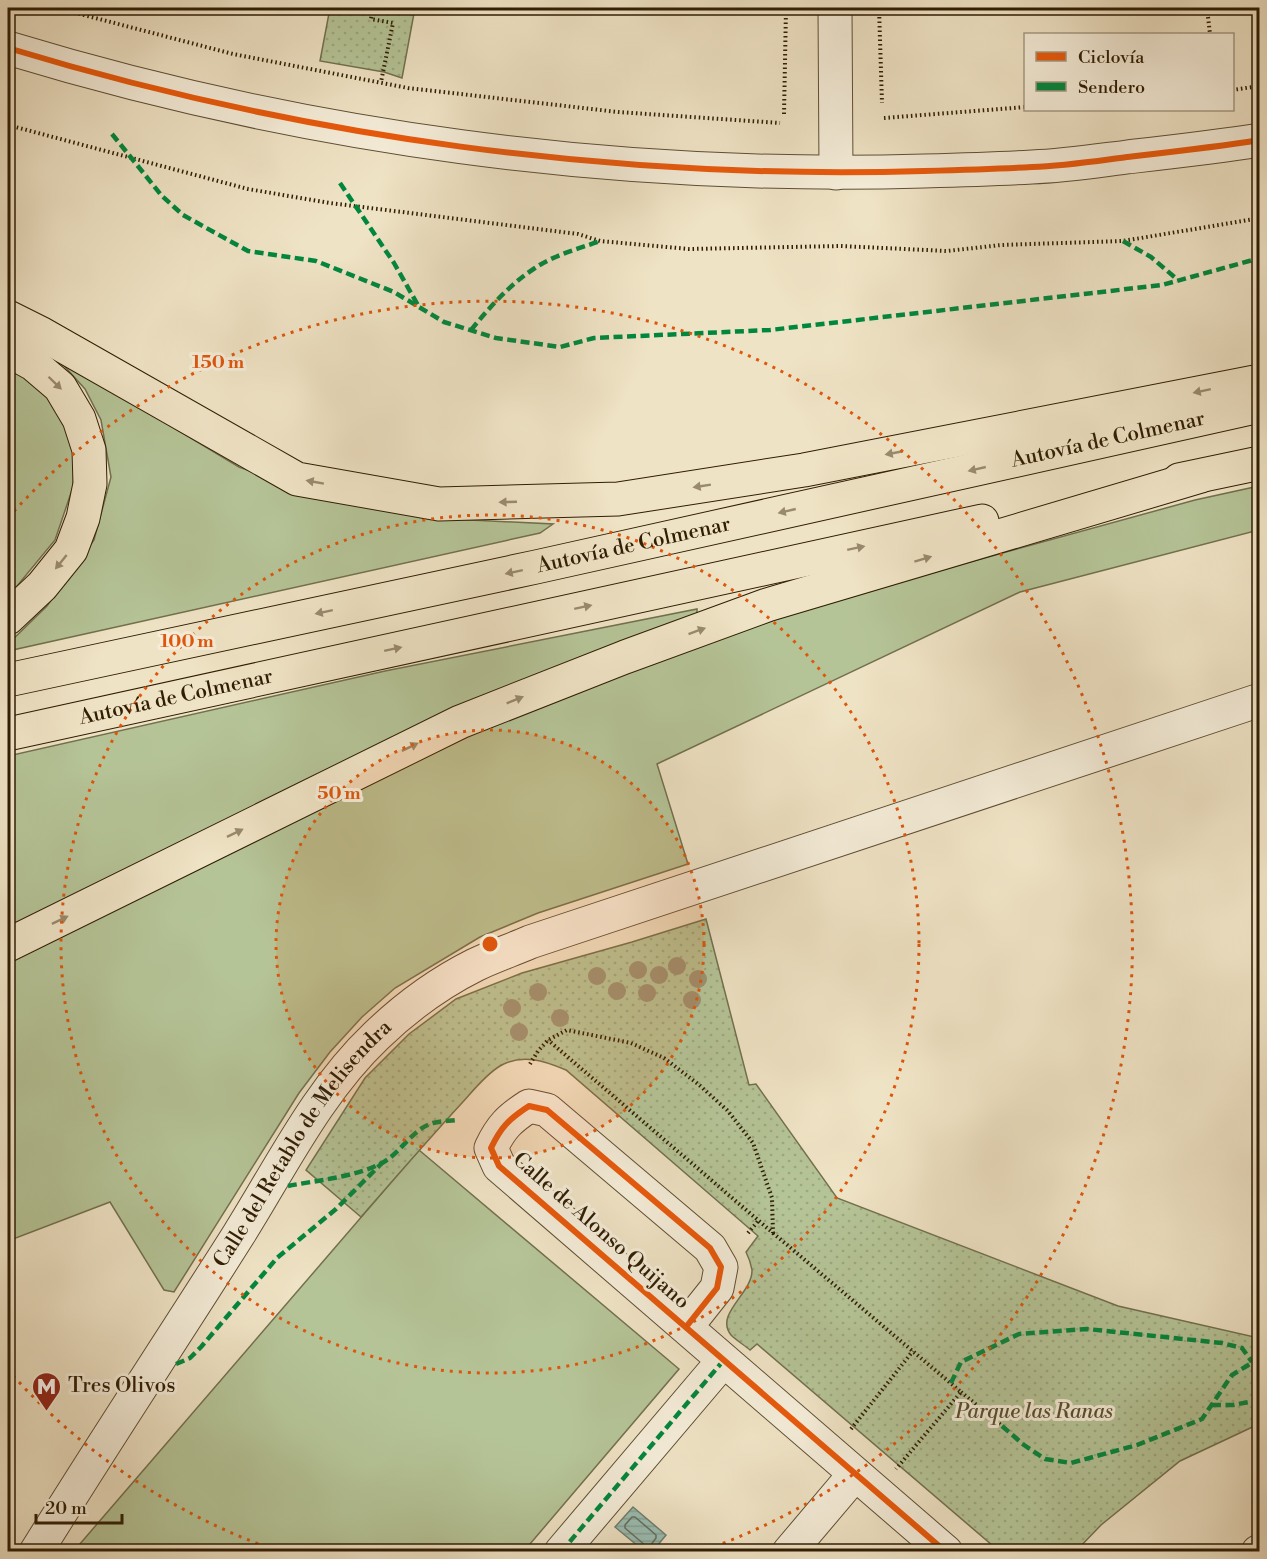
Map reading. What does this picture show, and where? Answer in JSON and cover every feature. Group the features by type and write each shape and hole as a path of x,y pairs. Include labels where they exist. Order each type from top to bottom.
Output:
{"highway":[{"path":"8,317 297,479 439,504 618,499 804,470 1260,381"},
{"path":"8,350 33,364 60,387 79,419 89,450 90,484 83,518 71,550 42,586 8,618"},
{"name":"Autovía de Colmenar","path":"8,680 536,567 1260,406"},
{"name":"Autovía de Colmenar","path":"8,734 908,536 1260,463"},
{"path":"8,945 460,722 624,657 767,605 1201,476"}],"street":[{"path":"835,8 836,172"},
{"path":"8,48 95,75 349,130 547,158 653,166 836,172 1035,167 1260,140"},
{"name":"Calle del Retablo de Melisendra","path":"36,1551 320,1102 375,1037 442,984 475,965 530,942 1260,700"},
{"name":"Calle de Alonso Quijano","path":"686,1327 717,1288 721,1267 710,1248 547,1110 529,1106 511,1118 499,1132 491,1148 499,1166 946,1551"},
{"path":"561,1551 723,1361"},
{"path":"789,1551 855,1474"}],"path":[{"path":"57,8 233,54 408,87 618,112 780,123"},
{"path":"373,8 371,19 393,23 381,82"},
{"path":"784,114 786,8"},
{"path":"879,8 882,103"},
{"path":"1207,8 1210,33"},
{"path":"1234,90 1260,86"},
{"path":"884,118 1024,107"},
{"path":"8,125 248,189 330,203 578,234 600,241 689,249 841,246 947,251 1002,245 1123,241 1260,218"},
{"path":"530,1064 548,1040 567,1030 631,1043 664,1058 727,1110 753,1143 772,1198 773,1233"},
{"path":"548,1040 1002,1426"},
{"path":"748,1233 759,1220"},
{"path":"850,1430 913,1351"},
{"path":"896,1469 961,1392"}],"green space":[{"path":"330,8 415,8 402,78 384,72 320,61"},
{"path":"56,357 239,467 326,499 431,518 553,524 540,533 8,651 8,644 47,606 94,540 111,477 101,420 85,389"},
{"path":"8,366 46,392 75,445 73,487 55,540 8,597"},
{"path":"1259,486 1259,530 1020,592 657,764 688,864 538,913 480,937 395,988 362,1017 330,1052 299,1093 174,1292 164,1290 110,1202 8,1241 8,962 413,762 544,701 828,601 1195,500"},
{"path":"697,609 697,618 8,930 8,756 385,671"},
{"name":"Parque las Ranas","path":"706,919 749,1085 756,1084 837,1198 1118,1306 1259,1338 1259,1424 1180,1461 1101,1525 1076,1551 999,1551 757,1344 750,1350 731,1335 727,1327 727,1319 751,1279 752,1270 746,1252 758,1236 566,1070 542,1061 525,1059 500,1066 484,1079 361,1217 306,1170 365,1078 409,1034 456,999 522,973"},
{"path":"419,1150 679,1369 524,1551 73,1552"}],"water":[{"path":"633,1507 666,1535 653,1551 644,1551 615,1527"}],"marked path":[{"path":"112,134 162,196 183,215 248,251 316,261 394,292 444,322 496,338 560,347 594,338 770,330 1162,285 1260,258"},
{"path":"340,183 394,263 419,307"},
{"path":"471,330 508,289 542,263 600,241"},
{"path":"1123,241 1151,257 1178,280"},
{"path":"288,1186 371,1168 389,1159 426,1126 436,1122 456,1120"},
{"path":"176,1364 190,1358 277,1258 336,1209 382,1163"},
{"path":"951,1383 961,1362 1019,1334 1087,1329 1222,1343 1242,1348 1252,1362"},
{"path":"1002,1426 1045,1459 1071,1463 1137,1445 1202,1419 1232,1375 1260,1358"},
{"path":"561,1552 723,1361"},
{"path":"1212,1405 1233,1405 1260,1400"}],"cycle path":[{"path":"8,48 120,79 232,106 346,129 461,147 576,160 692,168 808,172 951,170 1068,164 1260,140"},
{"path":"686,1327 717,1288 721,1267 710,1248 547,1110 529,1106 516,1115 498,1134 491,1148 499,1166 946,1552"}],"place":[{"name":"Tres Olivos","path":"47,1412"}]}
